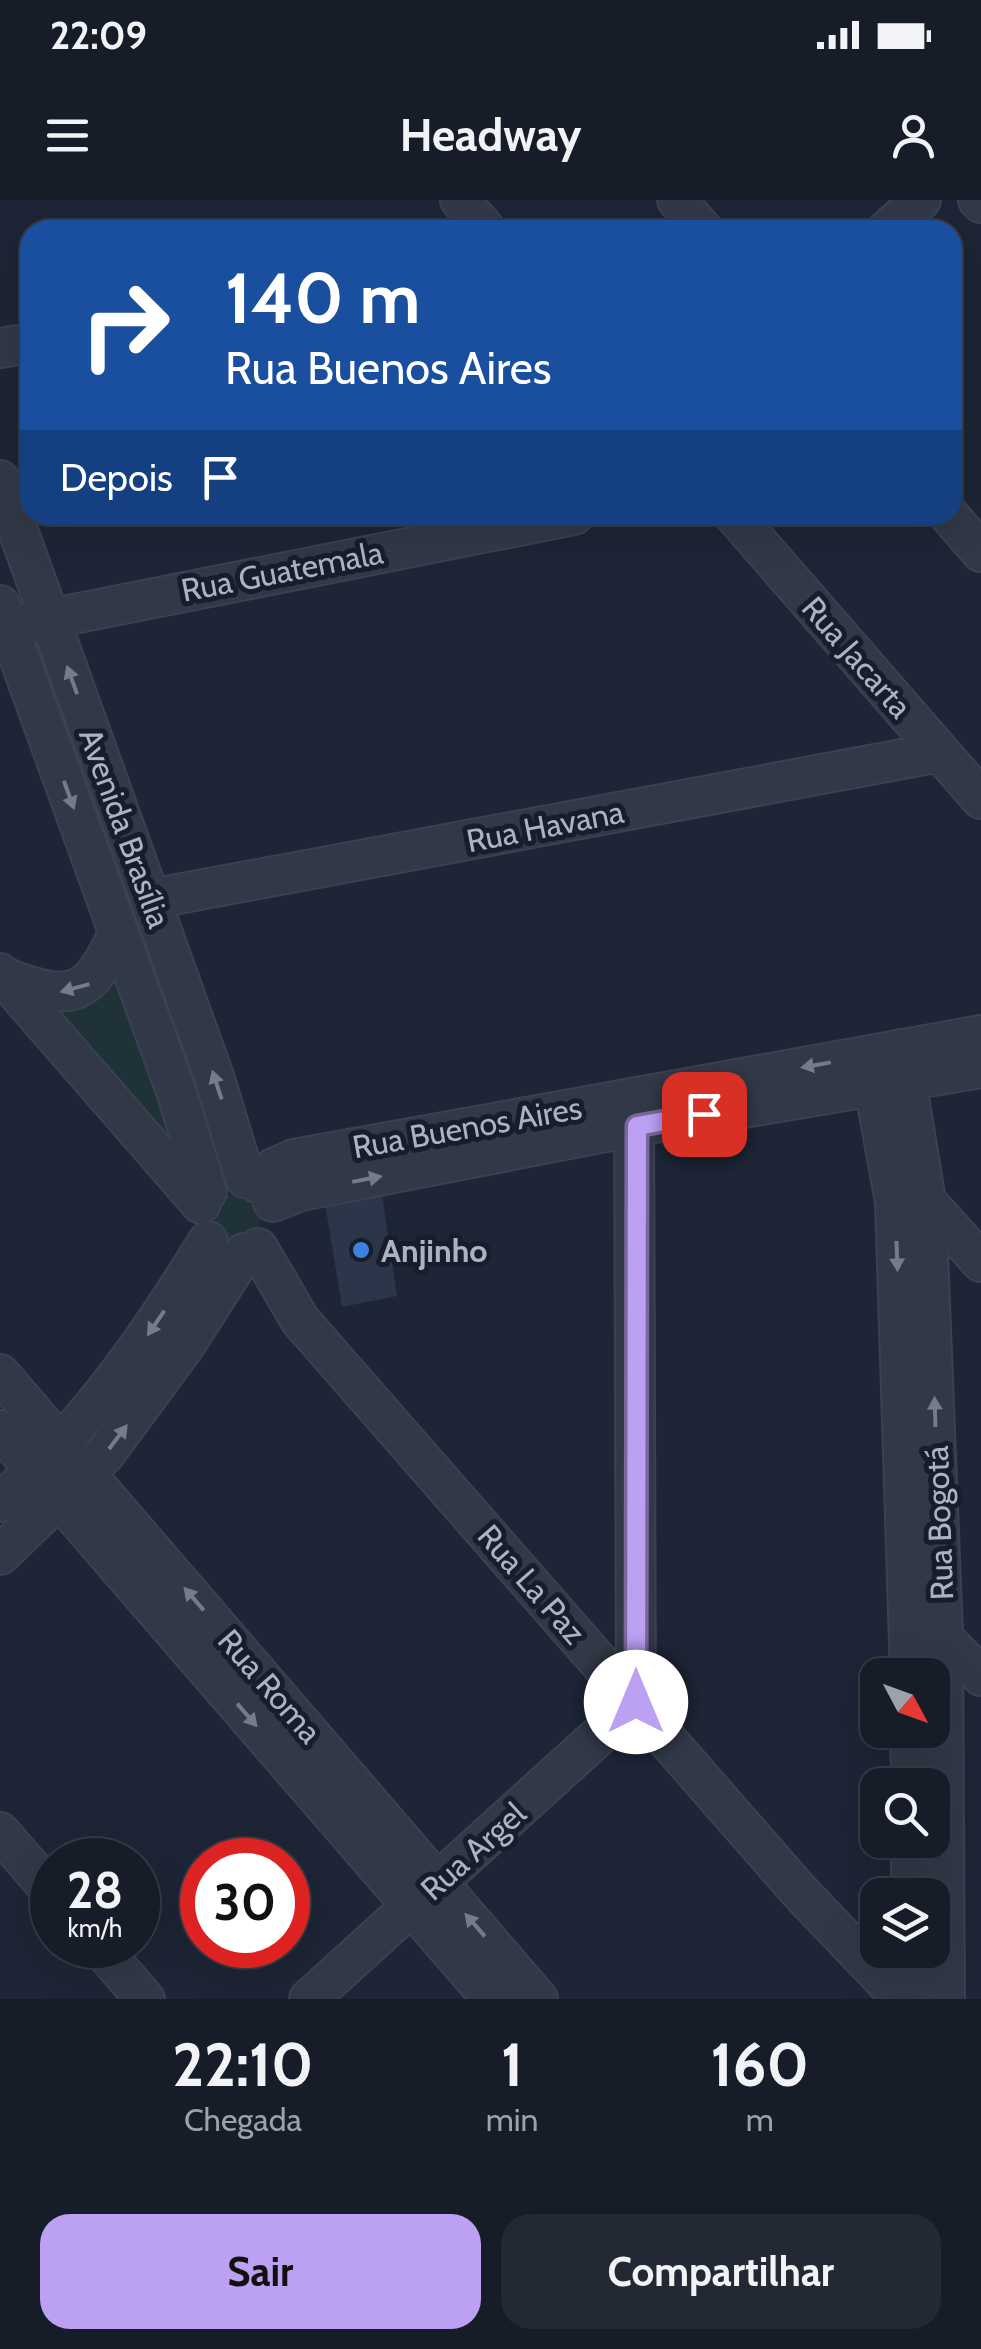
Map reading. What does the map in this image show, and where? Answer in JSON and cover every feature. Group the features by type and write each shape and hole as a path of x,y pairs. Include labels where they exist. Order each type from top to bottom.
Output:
{"street":[{"path":"460,200 477,220"},
{"path":"677,200 694,220"},
{"path":"898,220 921,200"},
{"name":"Avenida Brasília","path":"0,480 258,1188"},
{"name":"Rua Guatemala","path":"4,617 48,616 522,525"},
{"name":"Rua Jacarta","path":"743,525 981,799"},
{"path":"958,525 981,552"},
{"name":"Avenida Brasília","path":"4,617 177,1094 204,1198"},
{"name":"Rua Havana","path":"150,900 940,752"},
{"path":"1,974 52,992 81,990 103,968 118,932"},
{"path":"1,974 204,1198"},
{"name":"Rua Buenos Aires","path":"258,1188 302,1191 635,1112 888,1068 981,1035"},
{"name":"Rua Buenos Aires","path":"888,1068 981,1068"},
{"name":"Rua Bogotá","path":"888,1068 911,1201 943,1635 944,1999"},
{"path":"635,1112 636,1702"},
{"path":"0,1555 74,1487 186,1344 251,1250 274,1227 258,1188 224,1180 204,1198 199,1216 208,1240 232,1254 251,1250"},
{"path":"911,1201 981,1262"},
{"name":"Rua Bogotá","path":"910,1658 911,1201"},
{"path":"0,1502 48,1457 159,1321 208,1240"},
{"name":"Rua La Paz","path":"251,1250 300,1320 800,1892 902,1999"},
{"name":"Rua Roma","path":"0,1374 48,1457 426,1894 538,1999"},
{"name":"Rua Roma","path":"0,1430 48,1457"},
{"path":"910,1612 943,1635 981,1676"},
{"name":"Rua Argel","path":"309,1999 636,1702"},
{"path":"0,1832 30,1867"},
{"name":"Rua Roma","path":"426,1894 492,1999"},
{"path":"118,1968 146,1999"},
{"path":"912,1968 912,1999"}],"green space":[{"path":"117,970 188,1166 38,999"},
{"path":"238,1193 254,1200 261,1216 254,1232 238,1239 222,1232 215,1216 222,1200"}],"building":[{"name":"Anjinho","path":"382,1194 397,1296 342,1307 325,1204"}],"place":[{"name":"Anjinho","path":"361,1250"}],"route":[{"path":"636,1702 637,1126 704,1114"}]}
